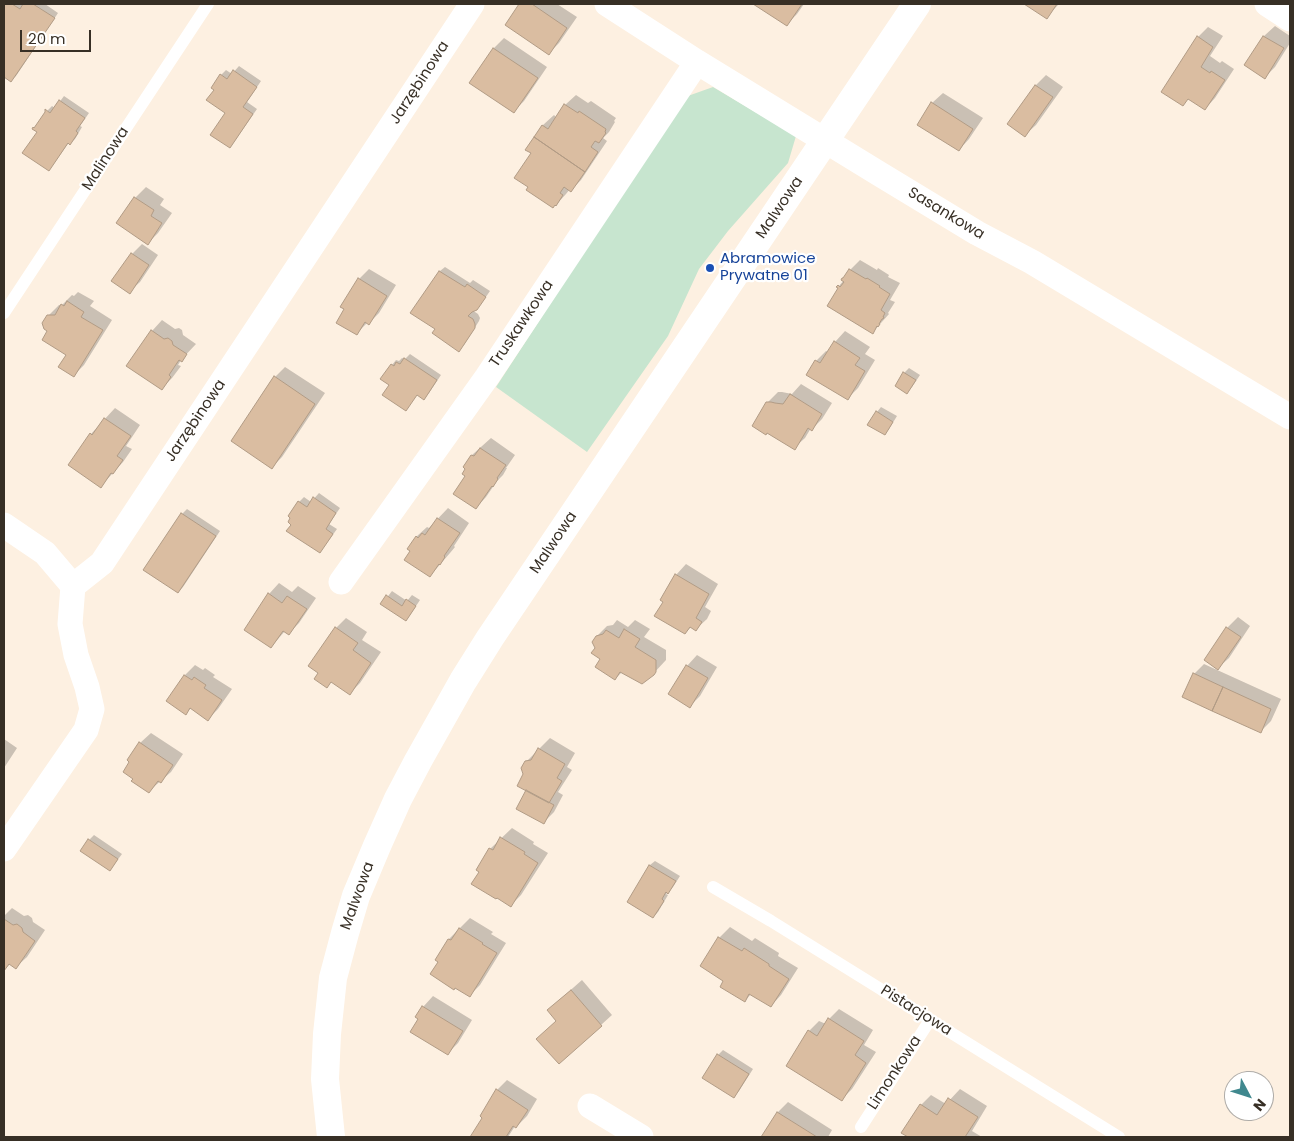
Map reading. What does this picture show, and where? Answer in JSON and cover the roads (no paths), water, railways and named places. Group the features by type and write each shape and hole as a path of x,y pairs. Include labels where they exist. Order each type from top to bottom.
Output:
{"street":[{"name":"Jarzębinowa","path":"73,586 102,563 472,4"},
{"name":"Sasankowa","path":"606,4 977,233 1040,267 1290,417"},
{"name":"Malwowa","path":"331,1137 325,1079 327,1034 333,978 344,933 356,896 376,846 398,799 436,726 481,653 917,4"},
{"path":"1267,4 1290,19"},
{"name":"Truskawkowa","path":"341,582 487,377 698,62"},
{"path":"4,525 44,553 73,586 70,624 76,655 92,709 86,730 4,849"},
{"path":"590,1106 641,1137"}],"lane":[{"name":"Malinowa","path":"4,313 208,4"},
{"name":"Pistacjowa","path":"713,886 1119,1137"},
{"name":"Limonkowa","path":"861,1126 930,1020"}],"place":[{"name":"Abramowice Prywatne 01","path":"710,268"}]}
